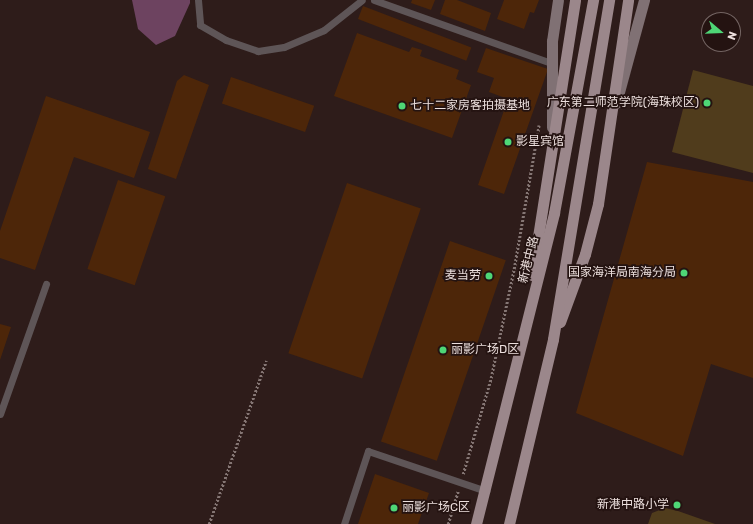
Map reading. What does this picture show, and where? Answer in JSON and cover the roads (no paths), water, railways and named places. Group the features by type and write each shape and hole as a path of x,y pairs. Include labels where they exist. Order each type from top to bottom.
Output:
{"main road":[{"path":"552,135 551,63 558,0"},
{"path":"524,329 552,135 575,0"},
{"name":"新港中路","path":"476,524 486,491 524,329 557,200 593,0"},
{"path":"509,524 553,339 609,0"},
{"path":"613,115 619,50 628,0"},
{"path":"553,339 577,277 591,231 613,115 644,0"}],"lane":[{"path":"198,0 200,25 226,40 258,51 284,47 324,30 362,0"},
{"path":"374,0 551,63"},
{"path":"0,414 46,284"},
{"path":"344,524 368,451 486,491"}],"place":[{"name":"广东第二师范学院(海珠校区)","path":"707,103"},
{"name":"七十二家房客拍摄基地","path":"402,106"},
{"name":"影星宾馆","path":"508,142"},
{"name":"国家海洋局南海分局","path":"684,273"},
{"name":"麦当劳","path":"489,276"},
{"name":"丽影广场D区","path":"443,350"},
{"name":"新港中路小学","path":"677,505"},
{"name":"丽影广场C区","path":"394,508"}]}
